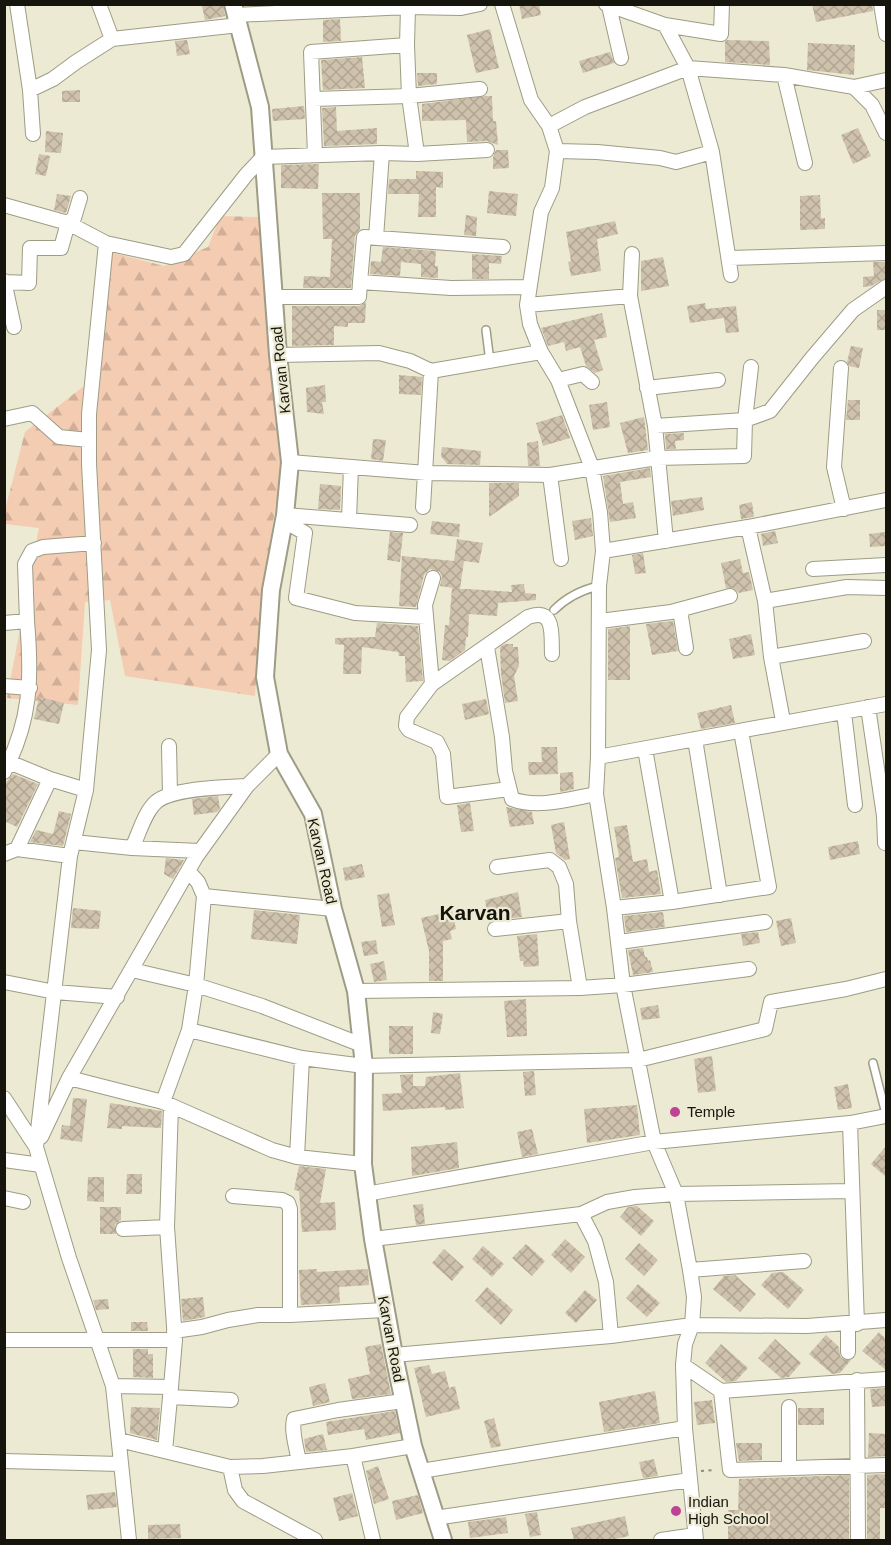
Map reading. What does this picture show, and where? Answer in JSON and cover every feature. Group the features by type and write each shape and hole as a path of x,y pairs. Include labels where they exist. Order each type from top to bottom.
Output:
{"street":[{"path":"17,4 30,90 33,134"},
{"path":"99,4 112,39"},
{"path":"30,90 53,80 112,39 236,15 433,6 461,8 480,4"},
{"path":"502,4 531,100 549,126 557,151 552,188 541,212 527,305 530,324 541,352 558,380 592,468 600,512 603,551 599,586 596,794 619,942 622,985 654,1142 676,1194 694,1297 692,1325 685,1344 683,1365 685,1428 695,1538 660,1540"},
{"path":"608,5 665,25 721,34 722,4"},
{"path":"881,4 886,34"},
{"path":"608,5 621,58"},
{"path":"408,7 409,96 417,154"},
{"name":"Karvan Road","path":"236,15 260,107 278,355 290,462 285,518 271,590 265,676 279,754 313,814 333,909 356,991 364,1066 363,1164 373,1239 413,1446 443,1540"},
{"path":"665,25 688,68 712,152 731,275"},
{"path":"315,155 311,52 407,45"},
{"path":"549,126 585,108 688,68 784,75 854,87 886,80"},
{"path":"784,75 805,162"},
{"path":"854,87 873,105 886,133"},
{"path":"313,99 409,96 480,89"},
{"path":"4,205 68,223 106,243 171,257 184,254 246,175 264,157 417,154 487,150"},
{"path":"557,151 597,152 660,158 676,162 712,152"},
{"path":"376,238 382,153"},
{"path":"14,327 5,282 29,283 30,248 61,248 68,223 74,218 80,198"},
{"path":"274,297 359,297 364,237 503,247"},
{"path":"36,1147 72,849 86,790 99,650 89,414 106,243"},
{"path":"729,258 886,253"},
{"path":"632,254 630,296 655,426 666,541"},
{"path":"360,282 451,288 529,287"},
{"path":"655,426 745,420 770,411 853,310 886,287"},
{"path":"527,305 630,296"},
{"path":"278,355 379,353 410,361 431,371 541,352"},
{"path":"290,462 426,473 550,475 657,458 744,456 745,420 751,367"},
{"path":"842,368 834,467 844,510"},
{"path":"423,507 431,371"},
{"path":"558,380 583,374 592,382"},
{"path":"647,388 718,380"},
{"path":"4,418 32,413 59,437 89,440"},
{"path":"349,519 351,467"},
{"path":"550,475 561,559"},
{"path":"603,551 844,510 886,500"},
{"path":"285,518 349,519 410,525"},
{"path":"285,518 305,533 296,598 355,613 426,617"},
{"path":"748,527 765,602 771,657 783,721"},
{"path":"86,790 6,765 20,739 30,688 26,564 32,551 43,547 94,543"},
{"path":"813,569 886,565"},
{"path":"432,684 425,605 433,578"},
{"path":"765,602 848,587 886,588"},
{"path":"600,621 681,610 730,596"},
{"path":"681,610 686,648"},
{"path":"509,789 447,797 443,754 437,742 413,733 406,726 407,717 432,684 528,617 538,613 545,615 550,622 552,654"},
{"path":"4,623 27,621"},
{"path":"771,657 864,641"},
{"path":"487,647 502,737 505,771 512,799 520,802 545,803 596,794"},
{"path":"4,686 30,688"},
{"path":"598,757 783,721 886,704"},
{"path":"868,707 884,816 885,843"},
{"path":"844,712 855,805"},
{"path":"614,908 672,902 769,887 741,731"},
{"path":"695,739 720,895"},
{"path":"169,746 170,794"},
{"path":"645,748 672,902"},
{"path":"36,1147 69,1078 200,851 247,786 279,754"},
{"path":"11,852 50,779"},
{"path":"132,848 155,802 170,794 218,787 247,786"},
{"path":"11,852 132,848 200,851"},
{"path":"497,867 550,860 559,867 566,884 569,921 580,988"},
{"path":"165,1451 175,1336 167,1227 167,1104 189,1030 196,985 204,896 198,882 188,871"},
{"path":"204,896 333,909"},
{"path":"495,929 569,921"},
{"path":"619,942 765,922"},
{"path":"356,991 580,988 749,969"},
{"path":"132,970 196,985 262,1006 362,1045"},
{"path":"189,1030 302,1058 364,1066 639,1060 765,1029 771,1002 846,989 886,979"},
{"path":"4,982 55,992 117,997"},
{"path":"297,1157 302,1058"},
{"path":"69,1078 167,1104 272,1149 297,1157 363,1164"},
{"path":"4,1098 36,1147 69,1258 113,1386 129,1540"},
{"path":"366,1194 654,1142 850,1123 886,1115"},
{"path":"848,1352 853,1324 850,1123"},
{"path":"4,1160 41,1165"},
{"path":"373,1239 581,1214 615,1200 676,1194 852,1191"},
{"path":"233,1196 282,1200 288,1203 290,1209 290,1315"},
{"path":"4,1198 23,1202"},
{"path":"581,1214 595,1241 606,1282 611,1336"},
{"path":"123,1229 167,1227"},
{"path":"690,1270 804,1261"},
{"path":"4,1340 98,1340 175,1336 228,1320 258,1315 385,1310"},
{"path":"394,1355 611,1336 692,1325 807,1326 886,1320"},
{"path":"683,1365 721,1391 857,1380 886,1380"},
{"path":"857,1380 858,1540"},
{"path":"113,1386 231,1400"},
{"path":"721,1391 730,1470 886,1465"},
{"path":"299,1462 293,1428 294,1419 403,1401"},
{"path":"789,1407 789,1468"},
{"path":"421,1471 685,1428"},
{"path":"119,1440 230,1467 353,1456 413,1446"},
{"path":"353,1456 372,1540"},
{"path":"4,1461 120,1464"},
{"path":"230,1467 235,1490 243,1501 315,1540"},
{"path":"435,1518 689,1476"}],"lane":[{"path":"486,330 490,362"},
{"path":"554,610 564,600 580,591 599,586"},
{"path":"873,1063 886,1115"}],"path":[{"path":"689,1476 730,1470"}],"green space":[{"path":"220,216 259,217 282,464 262,594 255,696 125,676 110,600 85,602 78,705 7,698 39,528 5,524 5,510 25,432 98,375 106,251 164,266 208,247"}],"building":[{"path":"223,4 225,16 205,20 202,6"},
{"path":"519,4 539,4 541,15 522,19"},
{"path":"812,4 872,4 873,11 816,22"},
{"path":"340,19 341,41 323,42 323,20"},
{"path":"490,29 499,68 476,73 467,35"},
{"path":"187,40 190,54 177,56 175,41"},
{"path":"727,40 769,41 770,65 725,62 725,42"},
{"path":"808,43 855,45 854,75 807,70"},
{"path":"610,52 614,63 583,73 579,61"},
{"path":"362,57 365,88 323,90 321,60"},
{"path":"417,73 437,73 437,84 418,86"},
{"path":"80,90 80,102 62,102 62,91"},
{"path":"492,96 493,121 496,121 498,145 487,141 467,142 466,120 422,121 422,104"},
{"path":"304,106 305,119 273,121 272,109"},
{"path":"336,107 337,131 377,128 377,144 324,146 322,108"},
{"path":"858,128 871,156 853,164 841,135"},
{"path":"46,131 63,133 61,153 45,152"},
{"path":"496,150 508,150 509,168 493,169 493,157"},
{"path":"39,154 50,156 46,176 35,174"},
{"path":"319,164 318,189 281,188 281,165"},
{"path":"416,171 443,172 443,188 436,187 436,217 418,217 419,194 388,194 389,179 416,179"},
{"path":"489,191 518,194 516,216 487,213"},
{"path":"322,193 360,193 360,229 355,236 351,288 303,288 304,276 330,277 332,239 323,239"},
{"path":"57,194 71,196 66,213 54,210"},
{"path":"820,195 821,218 825,218 825,229 800,230 800,196"},
{"path":"466,215 477,217 476,236 464,235"},
{"path":"615,221 618,234 597,239 601,271 571,276 566,232"},
{"path":"383,247 436,251 435,266 438,266 438,278 421,277 421,264 401,262 400,276 370,274 371,261 381,262"},
{"path":"472,254 502,256 501,264 489,263 489,279 472,279"},
{"path":"663,257 669,286 641,291 641,261"},
{"path":"873,262 886,262 886,278 871,286 863,287 863,277 874,276"},
{"path":"366,302 365,323 348,323 348,327 334,326 334,345 292,346 292,306 359,306"},
{"path":"705,303 706,309 736,306 739,332 726,333 724,318 690,323 687,306"},
{"path":"877,310 886,310 886,330 877,330"},
{"path":"602,313 607,337 594,340 603,370 595,373 586,366 580,347 566,351 564,342 548,346 541,328"},
{"path":"851,346 863,348 859,368 849,366 847,362"},
{"path":"399,375 422,377 421,395 399,394"},
{"path":"325,385 326,402 322,402 324,414 307,412 306,388"},
{"path":"848,400 860,400 860,420 846,420"},
{"path":"607,402 610,427 593,430 589,405"},
{"path":"562,415 570,438 543,446 536,423"},
{"path":"644,417 648,450 628,453 620,423"},
{"path":"684,433 684,440 675,441 676,449 666,449 665,434"},
{"path":"373,439 386,440 383,461 371,459"},
{"path":"538,441 540,466 528,466 527,443"},
{"path":"442,447 481,451 480,465 447,464 441,456"},
{"path":"650,468 651,477 620,482 623,504 633,502 636,518 610,522 603,476"},
{"path":"489,483 519,483 519,496 489,517"},
{"path":"320,484 341,486 340,510 318,509"},
{"path":"702,497 704,510 673,516 671,501"},
{"path":"752,502 754,517 741,519 739,505"},
{"path":"591,518 593,536 575,540 572,521"},
{"path":"432,521 460,524 459,537 430,534"},
{"path":"775,531 778,543 763,546 761,534"},
{"path":"390,532 403,533 400,562 387,560"},
{"path":"886,532 886,546 870,547 869,534"},
{"path":"457,539 483,543 479,563 464,561 460,589 440,586 442,576 440,572 430,569 424,575 416,607 399,606 402,556 454,561"},
{"path":"643,553 646,573 635,574 632,555"},
{"path":"740,559 743,573 749,572 753,590 739,593 733,588 726,588 721,563"},
{"path":"524,584 525,593 536,594 536,600 498,603 497,616 469,614 465,650 450,661 442,660 445,625 449,625 452,588 512,592 511,585"},
{"path":"673,621 678,651 652,655 646,624"},
{"path":"377,623 418,626 423,681 406,682 405,656 399,656 398,652 362,647 361,674 343,674 344,645 335,644 335,638 375,637"},
{"path":"630,626 630,680 608,680 608,629"},
{"path":"751,634 755,655 733,659 729,639"},
{"path":"505,644 518,647 519,666 514,676 518,701 505,703 500,647"},
{"path":"39,697 64,703 59,724 34,719"},
{"path":"486,699 489,714 465,720 462,704"},
{"path":"731,705 735,723 701,729 697,713"},
{"path":"541,747 557,747 558,774 529,775 528,762 542,762"},
{"path":"573,772 574,789 560,792 560,773"},
{"path":"13,774 38,784 17,827 4,821 4,785"},
{"path":"218,796 220,809 217,812 194,815 192,799"},
{"path":"470,803 474,831 461,832 457,805"},
{"path":"506,807 532,812 534,824 510,827"},
{"path":"59,811 71,814 63,846 30,842 36,830 53,834"},
{"path":"564,822 570,859 565,860 556,853 551,825"},
{"path":"627,825 633,862 647,859 649,872 657,870 661,894 622,898 615,858 619,857 614,827"},
{"path":"858,841 860,854 830,860 828,847"},
{"path":"166,858 184,860 173,879 164,874"},
{"path":"362,864 365,877 345,881 343,868"},
{"path":"518,892 522,917 494,920 489,923 485,900"},
{"path":"389,893 395,925 382,927 377,895"},
{"path":"73,908 101,911 99,929 71,928"},
{"path":"254,910 300,915 297,944 251,939"},
{"path":"452,911 456,929 450,931 452,939 443,941 443,981 429,981 429,951 421,918"},
{"path":"663,912 665,927 626,932 624,916"},
{"path":"791,918 796,943 781,946 776,921"},
{"path":"758,932 760,943 743,946 741,934"},
{"path":"537,934 539,966 524,967 523,961 520,961 517,936"},
{"path":"376,940 378,954 364,956 361,942"},
{"path":"643,948 645,957 648,961 650,960 653,972 633,975 628,950"},
{"path":"384,961 387,980 374,982 370,964"},
{"path":"526,999 527,1036 507,1037 504,1001"},
{"path":"658,1005 660,1018 642,1020 640,1008"},
{"path":"433,1012 443,1014 440,1034 431,1033"},
{"path":"389,1026 413,1026 413,1054 389,1054"},
{"path":"712,1056 716,1091 698,1093 694,1059"},
{"path":"534,1071 536,1095 525,1096 523,1072"},
{"path":"460,1073 464,1108 383,1111 382,1094 402,1093 400,1075 413,1074 413,1086 425,1086 426,1077"},
{"path":"848,1084 852,1108 838,1110 834,1087"},
{"path":"73,1098 87,1099 82,1142 60,1139 62,1125 70,1126"},
{"path":"110,1103 162,1111 161,1128 122,1126 122,1129 107,1128"},
{"path":"637,1105 640,1135 587,1143 584,1109"},
{"path":"532,1129 538,1154 522,1157 517,1132"},
{"path":"457,1142 459,1168 412,1176 411,1147"},
{"path":"886,1146 886,1177 871,1164"},
{"path":"299,1166 326,1169 320,1203 335,1202 336,1230 302,1232 299,1191 294,1190"},
{"path":"127,1174 142,1174 142,1194 126,1194"},
{"path":"88,1177 104,1177 104,1202 87,1201"},
{"path":"423,1204 425,1224 416,1225 413,1205"},
{"path":"637,1206 654,1221 641,1236 620,1217 628,1207"},
{"path":"100,1207 121,1207 121,1220 115,1225 116,1234 100,1234"},
{"path":"565,1239 585,1257 571,1273 551,1255"},
{"path":"639,1243 658,1260 644,1276 625,1259"},
{"path":"526,1244 545,1261 532,1276 512,1258"},
{"path":"483,1246 504,1264 492,1277 472,1259"},
{"path":"444,1249 464,1267 452,1281 432,1263"},
{"path":"317,1269 317,1272 368,1269 369,1285 339,1287 340,1303 301,1305 299,1270"},
{"path":"783,1272 804,1290 788,1309 761,1285 772,1273"},
{"path":"735,1275 756,1294 740,1312 713,1289 724,1276"},
{"path":"638,1284 660,1303 647,1317 626,1298"},
{"path":"487,1287 513,1310 501,1325 475,1301"},
{"path":"585,1290 597,1300 576,1323 565,1313"},
{"path":"203,1297 205,1317 183,1321 181,1299"},
{"path":"108,1299 109,1309 96,1310 93,1300"},
{"path":"131,1322 147,1322 148,1331 131,1331"},
{"path":"879,1332 886,1339 886,1370 862,1351"},
{"path":"826,1335 839,1347 840,1356 843,1359 851,1360 840,1373 832,1374 809,1354"},
{"path":"775,1339 801,1363 789,1377 781,1378 758,1358"},
{"path":"381,1344 391,1394 352,1399 348,1379 370,1374 365,1347"},
{"path":"721,1344 748,1368 736,1381 726,1382 705,1363"},
{"path":"133,1349 148,1349 148,1354 153,1354 153,1378 133,1377"},
{"path":"429,1365 432,1374 445,1371 449,1388 455,1386 460,1409 426,1417 414,1368"},
{"path":"325,1383 330,1402 313,1406 309,1387"},
{"path":"886,1388 886,1406 872,1407 870,1389"},
{"path":"655,1391 660,1423 604,1432 599,1402"},
{"path":"712,1400 715,1423 697,1425 694,1402"},
{"path":"131,1407 160,1408 157,1440 130,1433"},
{"path":"798,1408 824,1408 824,1425 798,1425"},
{"path":"395,1411 400,1433 366,1440 364,1429 328,1435 326,1422"},
{"path":"494,1418 501,1446 491,1448 484,1421"},
{"path":"869,1433 886,1434 886,1456 868,1457"},
{"path":"323,1434 327,1450 306,1452 304,1439"},
{"path":"736,1443 762,1443 762,1460 739,1461"},
{"path":"654,1459 658,1476 643,1478 639,1462"},
{"path":"378,1466 389,1499 374,1504 366,1471"},
{"path":"886,1474 886,1508 880,1508 880,1540 867,1540 867,1475"},
{"path":"849,1475 849,1540 728,1540 728,1510 738,1510 739,1479"},
{"path":"115,1492 117,1507 88,1510 86,1495"},
{"path":"352,1493 358,1516 339,1521 333,1498"},
{"path":"418,1495 423,1513 396,1520 392,1501"},
{"path":"537,1512 541,1535 530,1537 525,1514"},
{"path":"625,1516 629,1536 610,1540 574,1540 571,1528"},
{"path":"506,1517 508,1533 470,1538 468,1522"},
{"path":"180,1524 181,1538 148,1539 148,1525"}],"place":[{"name":"Temple","path":"675,1112"},
{"name":"Indian High School","path":"676,1511"}],"district":[{"name":"Karvan","path":"475,913"}]}
